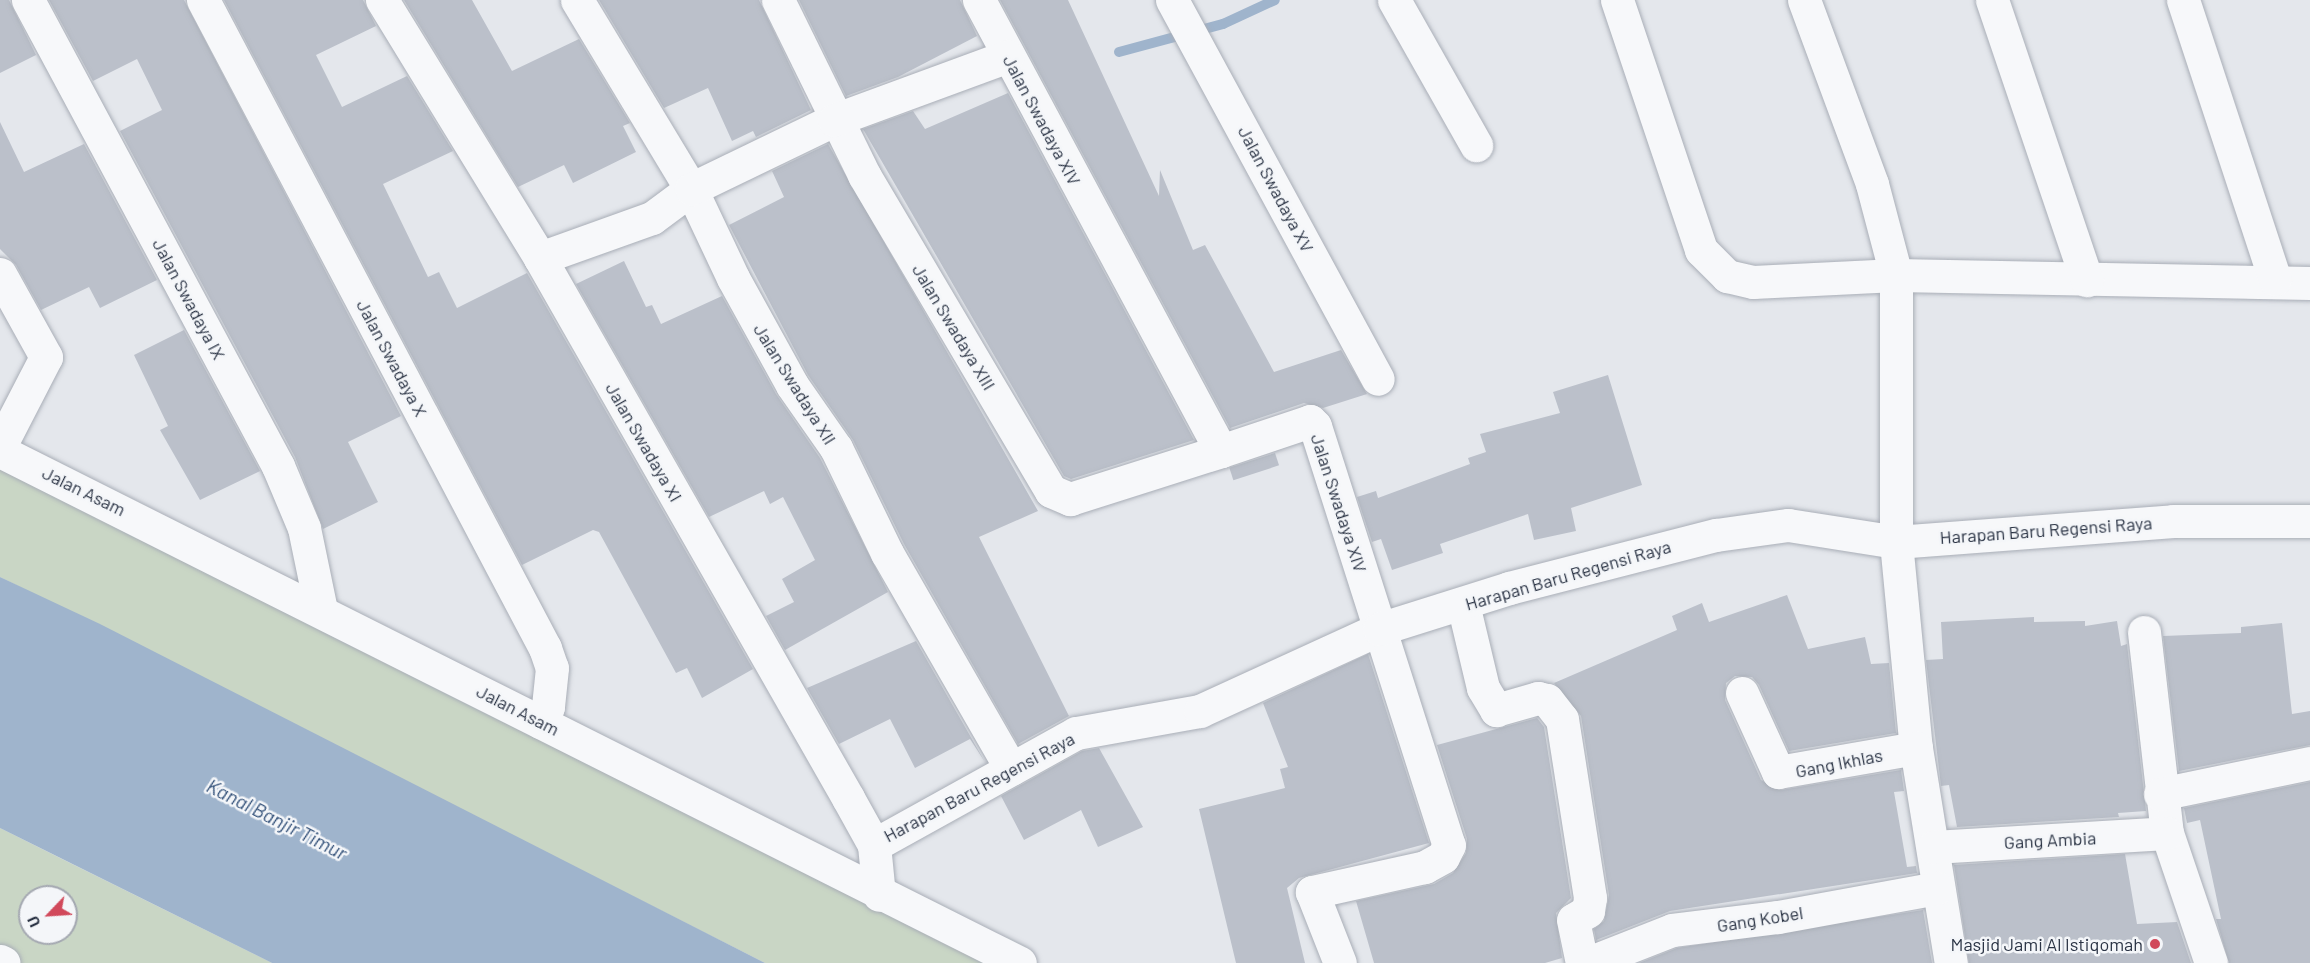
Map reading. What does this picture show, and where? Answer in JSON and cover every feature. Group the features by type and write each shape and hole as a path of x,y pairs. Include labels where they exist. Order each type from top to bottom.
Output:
{"street":[{"name":"Jalan Swadaya IX","path":"28,0 278,466 304,528 321,610"},
{"name":"Jalan Swadaya X","path":"203,0 545,648 552,668 548,707 541,722"},
{"name":"Jalan Swadaya XI","path":"382,0 546,270 874,844 879,895"},
{"name":"Jalan Swadaya XII","path":"577,0 698,203 733,278 792,385 836,448 887,553 1011,769"},
{"name":"Jalan Swadaya XIII","path":"778,0 864,175 1058,497 1070,499 1101,491 1221,451"},
{"name":"Jalan Swadaya XIV","path":"979,0 1221,451 1313,423 1449,845 1443,857 1425,867 1312,892 1340,963"},
{"path":"1394,0 1476,145"},
{"path":"1617,0 1701,250 1727,276 1754,282 1896,275 2087,279 2275,279 2310,283"},
{"path":"1804,0 1872,184 1896,275 1896,542 1916,748 1951,963"},
{"path":"1992,0 2087,279"},
{"path":"2183,0 2275,279"},
{"name":"Jalan Swadaya XV","path":"1175,5 1378,379"},
{"path":"546,270 652,218 698,203 839,127 1014,68"},
{"path":"0,274 46,357 5,451"},
{"name":"Jalan Asam","path":"5,451 879,895 1020,963"},
{"name":"Harapan Baru Regensi Raya","path":"874,844 1076,733 1200,711 1379,629 1655,550 1745,530 1788,525 1896,542 2173,520 2310,520"},
{"path":"1463,604 1489,701 1496,710 1506,710 1538,698 1548,700 1562,720 1590,898 1588,911 1573,920 1582,963"},
{"path":"2145,632 2160,794 2167,833 2211,963"},
{"name":"Gang Ikhlas","path":"1742,693 1778,772 1916,748"},
{"path":"2160,794 2310,763"},
{"name":"Gang Ambia","path":"1933,847 2167,833"},
{"name":"Gang Kobel","path":"1588,963 1672,930 1778,917 1937,888"}],"green space":[{"path":"0,451 1020,963 765,963 0,577"},
{"path":"0,828 272,963 0,963"}],"water":[{"name":"Kanal Banjir Timur","path":"0,577 100,624 765,963 272,963 0,828"}],"building":[{"path":"0,0 9,0 36,55 0,73"},
{"path":"49,0 184,0 401,416 348,442 378,502 323,529 295,457 120,131 162,110 137,59 93,81"},
{"path":"224,0 363,0 376,26 316,55 342,107 407,76 453,151 383,184 428,277 439,272 457,308 527,273 753,669 702,698 687,668 676,673 599,532 593,530 522,565"},
{"path":"404,0 472,0 512,71 579,39 630,123 623,126 636,152 573,183 564,165 518,187"},
{"path":"599,0 759,0 811,110 756,137 753,131 732,141 708,88 664,108"},
{"path":"799,0 960,0 977,36 898,77 846,96"},
{"path":"1000,0 1068,0 1159,196 1160,170 1193,250 1205,245 1274,372 1341,350 1367,394 1323,408 1304,403 1230,428"},
{"path":"1008,93 1194,440 1071,479 1064,476 863,129 913,111 925,129"},
{"path":"0,122 24,172 84,144 157,280 100,308 89,287 41,310 16,265 0,249"},
{"path":"828,144 1038,511 979,537 1069,716 1018,744 904,544 853,440 808,375 729,225 784,197 772,171"},
{"path":"624,261 646,307 652,305 661,324 722,296 776,394 820,458 888,592 785,650 766,616 794,602 782,579 815,560 783,497 770,504 764,491 709,517 576,284"},
{"path":"184,330 260,471 200,500 160,430 168,426 134,355"},
{"path":"1608,375 1642,485 1571,508 1576,531 1534,540 1528,514 1440,544 1443,553 1392,570 1381,539 1372,542 1357,497 1376,491 1378,498 1470,464 1468,458 1486,452 1480,434 1560,413 1553,392"},
{"path":"1275,453 1279,465 1233,480 1229,468"},
{"path":"1787,595 1808,649 1865,637 1871,664 1889,663 1896,733 1789,751 1759,685 1752,677 1735,676 1726,683 1725,700 1761,780 1781,790 1901,770 1904,791 1894,792 1907,867 1916,866 1917,873 1670,911 1596,940 1594,929 1604,921 1609,895 1581,716 1554,683 1677,630 1672,616 1702,603 1709,622"},
{"path":"2034,617 2034,622 2085,621 2085,626 2117,621 2121,646 2127,644 2146,811 2118,813 2119,817 1957,827 1949,785 1941,786 1926,660 1943,659 1941,622"},
{"path":"2282,623 2292,714 2310,711 2310,745 2179,771 2163,636 2241,633 2241,627"},
{"path":"916,641 985,762 970,739 915,768 890,719 839,744 807,688"},
{"path":"1368,654 1429,843 1299,878 1287,888 1305,963 1236,963 1199,809 1285,788 1280,769 1288,767 1263,703"},
{"path":"1537,718 1544,727 1571,898 1556,913 1562,958 1545,963 1374,963 1356,901 1434,884 1453,873 1466,853 1467,839 1437,745"},
{"path":"1099,748 1143,827 1098,847 1081,810 1024,840 1001,796 1082,751"},
{"path":"2310,782 2310,963 2229,963 2216,919 2221,919 2200,820 2187,823 2184,808"},
{"path":"2125,854 2137,924 2177,922 2191,963 1969,963 1954,865"},
{"path":"1923,910 1932,963 1639,963 1677,948"}],"waterway":[{"path":"1119,52 1223,24 1275,0"}],"place":[{"name":"Masjid Jami Al Istiqomah","path":"2155,944"}]}
